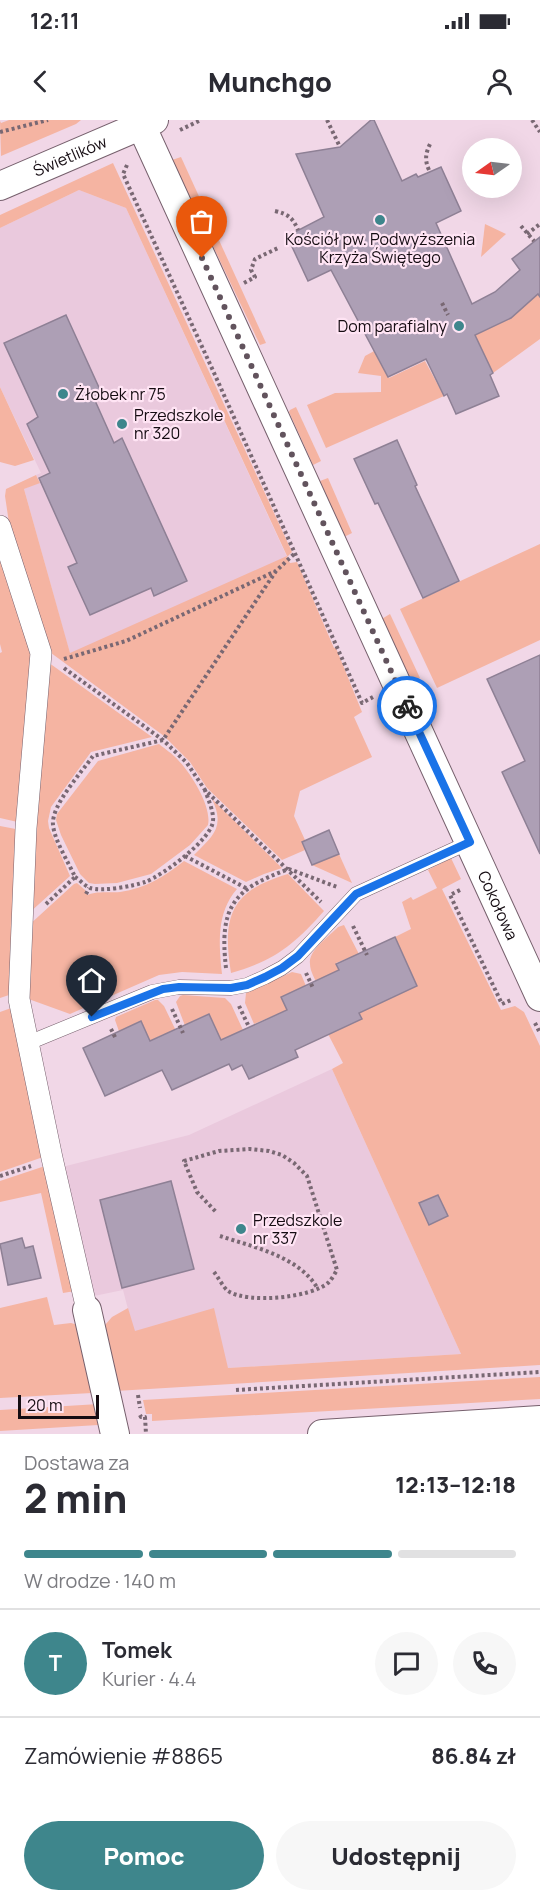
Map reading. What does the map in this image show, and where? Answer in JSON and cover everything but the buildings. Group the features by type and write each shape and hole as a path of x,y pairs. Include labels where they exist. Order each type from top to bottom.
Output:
{"street":[{"name":"Świetlików","path":"0,186 148,123"},
{"name":"Cokołowa","path":"148,123 528,1003"},
{"path":"0,526 41,653 26,828 19,999 52,1158 116,1434"},
{"path":"321,1434 540,1420"}],"lane":[{"path":"28,1043 163,989 231,988 247,985 282,968 298,956 356,894 461,846"}],"path":[{"path":"0,132 48,120"},
{"path":"327,120 340,147"},
{"path":"532,120 540,132"},
{"path":"429,170 425,161 426,151 431,142"},
{"path":"127,165 123,174 362,703 383,692"},
{"path":"275,211 284,213 293,219 298,230"},
{"path":"527,234 540,224"},
{"path":"521,226 534,241"},
{"path":"244,283 255,277 251,270 255,259 278,248"},
{"path":"442,303 448,315"},
{"path":"205,790 213,821 206,837 185,856 146,882 117,887 89,888 75,877 55,834 53,813 93,756 163,740 276,571 294,554"},
{"path":"276,571 126,641 55,662 163,740 187,763 205,790 289,869 340,912 367,956"},
{"path":"461,846 470,886 450,895 502,1004 528,1003 540,1033"},
{"path":"185,856 246,888"},
{"path":"231,988 224,954 227,918 233,901 246,888 257,881 289,869 356,894"},
{"path":"23,924 75,877"},
{"path":"86,894 89,888"},
{"path":"214,1272 227,1290 261,1299 304,1294 318,1289 330,1281 337,1270 308,1176 282,1155 250,1149 219,1151 184,1161 196,1192 216,1212"},
{"path":"0,1176 52,1158"},
{"path":"220,1236 279,1256 312,1277 318,1289"},
{"path":"236,1390 540,1372"},
{"path":"138,1395 141,1417 145,1417 146,1434"}],"shaded area":[{"path":"9,120 81,120 1,156 0,121 1,123"},
{"path":"181,157 266,343 260,345 172,160"},
{"path":"113,163 292,552 287,557 290,563 297,562 362,712 354,717 372,757 300,791 294,816 305,840 302,842 305,850 282,860 207,788 190,762 164,736 47,650 12,543 6,489 36,475 40,483 24,489 70,653 287,556 126,208 79,190 0,228 0,215"},
{"name":"Przedszkole nr 320","path":"79,190 126,208 287,557 70,654 24,489 40,482 36,475 41,473 0,387 0,228"},
{"path":"485,224 506,234 481,257"},
{"path":"540,285 540,339 493,373 475,335 511,318"},
{"path":"376,350 389,378 425,361 444,396 326,448 307,405 335,393 381,392 381,376 358,373 365,356"},
{"path":"0,387 34,460 15,466 0,462"},
{"path":"296,407 321,461 313,465 289,412"},
{"path":"328,478 352,533 344,537 320,481"},
{"path":"540,544 540,640 437,688 400,609"},
{"path":"0,553 33,650 22,823 0,818 0,653 2,652 0,644"},
{"path":"390,614 420,678 409,683 380,620"},
{"path":"45,660 152,737 91,752 51,807 49,828 70,876 28,914"},
{"path":"159,744 176,758 194,782 207,809 208,825 190,845 151,874 117,883 89,883 80,874 61,835 56,820 57,814 98,761"},
{"path":"212,799 282,868 246,882 194,855 212,836 217,824 216,809"},
{"path":"0,826 21,830 12,994 0,998"},
{"path":"339,854 352,883 312,865"},
{"path":"451,858 461,879 442,889 501,1010 515,1006 524,1012 540,1046 540,1365 116,1391 105,1325 112,1317 128,1308 135,1331 214,1308 228,1368 461,1354 332,1069 343,1063 328,1034 362,1018 359,1013 417,986 395,937 411,929 402,902 411,897 413,900 437,888 428,870"},
{"path":"184,861 237,889 225,908 220,929 222,974 182,972 159,975 70,1014 23,997 28,926 74,884 77,883 88,895 120,892 154,881"},
{"path":"288,874 324,911 283,950 260,963 231,973 228,936 234,909 253,889"},
{"path":"344,925 361,958 354,962 351,957 336,963 339,970 318,986 310,967 312,954 338,927"},
{"path":"292,972 301,974 308,991 296,990 281,997 287,1010 254,1024 245,1003 246,993"},
{"path":"183,995 225,998 231,1004 243,1030 221,1040 208,1014 193,1021 187,1031 176,1002"},
{"path":"155,1000 164,1006 178,1035 164,1034 150,1041 141,1021 121,1037 116,1017"},
{"path":"14,1007 46,1156 0,1172 0,1012"},
{"name":"Przedszkole nr 337","path":"332,1069 461,1354 228,1368 134,1332 123,1290 94,1296 62,1167 189,1135"},
{"path":"48,1165 75,1291 63,1293 41,1193 0,1202 0,1181"},
{"path":"47,1297 54,1325 71,1323 78,1325 92,1393 0,1398 0,1308"},
{"path":"540,1377 540,1399 152,1421 152,1414 146,1414 143,1400"},
{"path":"99,1404 102,1423 98,1425 0,1431 0,1410"}],"way so far":[{"path":"202,258 407,706"}],"place":[{"name":"Kościół pw. Podwyższenia Krzyża Świętego","path":"380,220"},
{"name":"Dom parafialny","path":"459,326"},
{"name":"Żłobek nr 75","path":"63,394"},
{"name":"Przedszkole nr 320","path":"122,424"},
{"name":"Przedszkole nr 337","path":"241,1229"}],"route":[{"path":"92,1017 163,989 231,988 247,985 265,977 298,956 356,894 470,842 407,706"}]}
